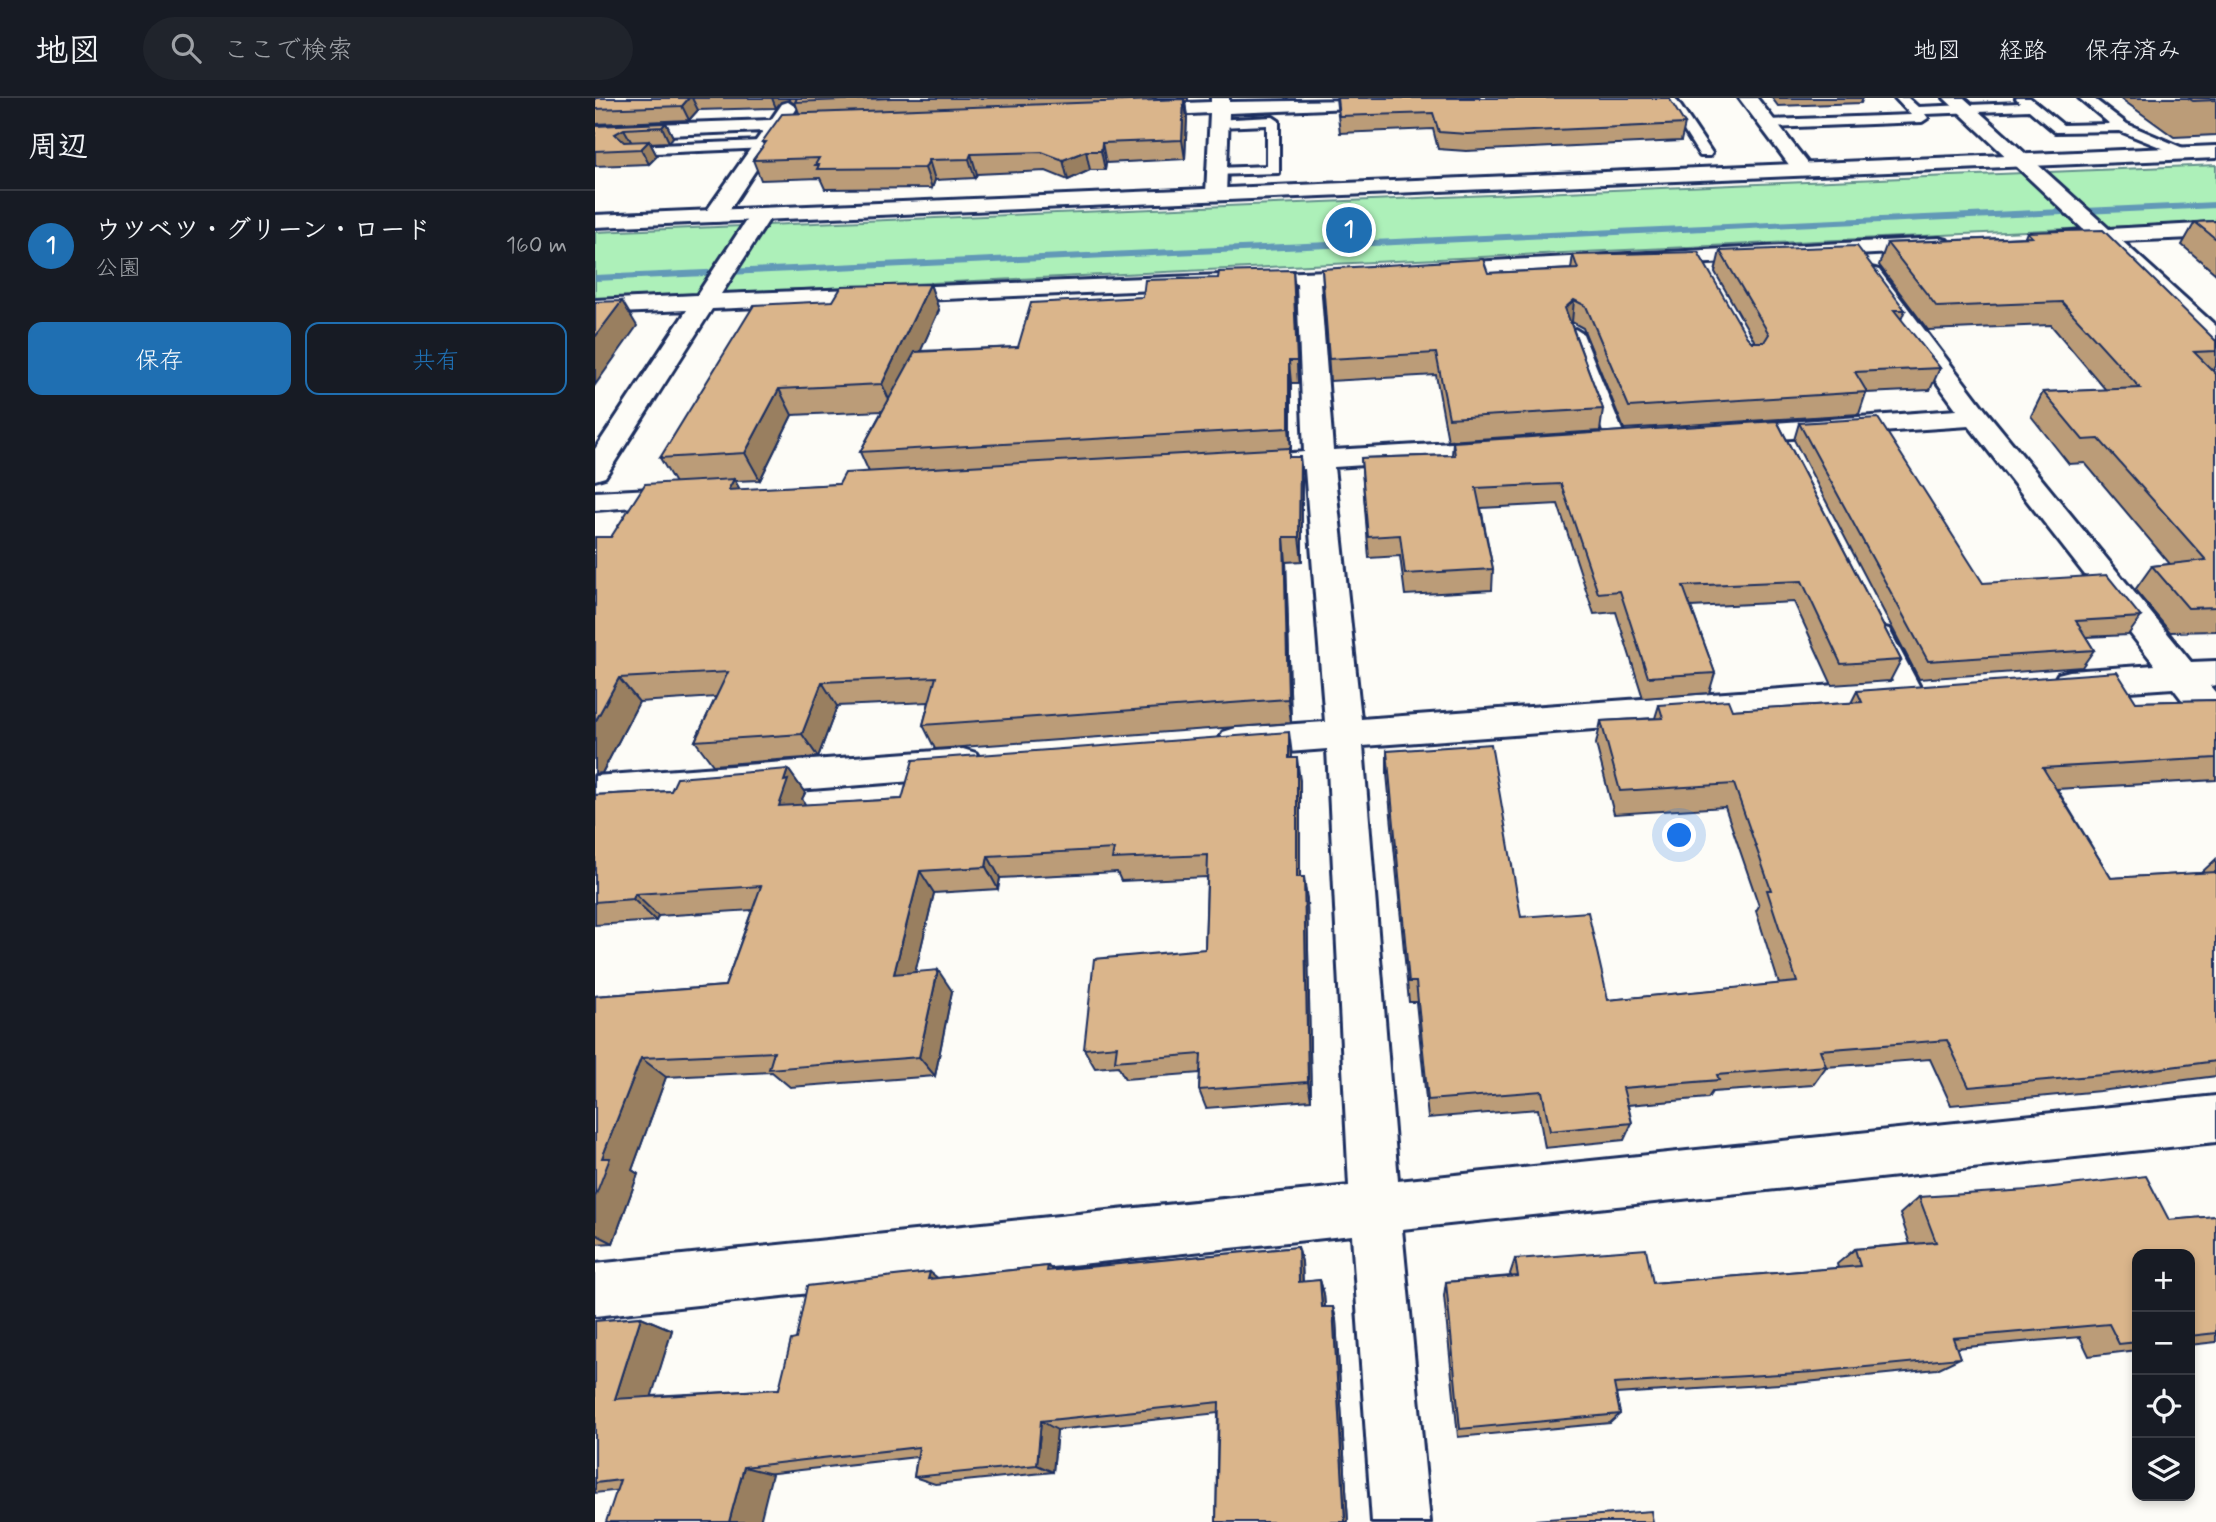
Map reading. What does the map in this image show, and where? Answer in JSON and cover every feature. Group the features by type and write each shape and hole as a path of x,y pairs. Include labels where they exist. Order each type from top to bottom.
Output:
{"street":[{"path":"713,216 795,98"},
{"path":"1109,112 1469,98"},
{"path":"1748,98 1804,170"},
{"path":"1959,103 2216,339"},
{"path":"1216,194 1220,109"},
{"path":"595,132 845,122"},
{"path":"595,221 2216,152"},
{"path":"595,471 761,215"},
{"path":"2033,240 2216,230"},
{"path":"595,307 1398,273 1963,243"},
{"path":"1853,250 1976,417 2200,675 2216,718"},
{"path":"1308,277 1319,460 1344,734 1375,1209 1401,1522"},
{"path":"1710,435 1783,444 1976,417"},
{"path":"1222,466 1535,445"},
{"path":"595,501 720,494"},
{"path":"2033,685 2200,675"},
{"path":"1206,745 1924,692"},
{"path":"595,791 997,760"},
{"path":"595,1290 2216,1119"}],"lane":[{"path":"1669,98 1705,153"},
{"path":"1768,124 1922,118 1901,98"},
{"path":"2085,98 2122,127 2190,153"},
{"path":"1914,111 1959,103 2027,102 2060,129 2122,127"},
{"path":"1217,172 1274,170 1273,121 1220,109"},
{"path":"632,150 762,145"},
{"path":"1696,258 1709,280"},
{"path":"1573,329 1616,440"},
{"path":"1872,618 1924,692"}],"green space":[{"path":"2216,165 2216,222 595,299 595,232"}],"building":[{"path":"595,98 689,98 682,106 595,109"},
{"path":"797,98 892,98 795,102"},
{"path":"1337,98 1669,98 1685,124 1467,134 1439,132 1433,113 1339,116"},
{"path":"2188,98 2216,98 2216,100 2193,101"},
{"path":"1184,99 1182,140 1102,143 1101,151 1086,151 1063,160 1042,152 971,154 969,159 929,160 925,168 817,169 819,165 815,165 819,158 753,160 782,114"},
{"path":"666,123 662,127 624,129 615,134 624,142 649,141 641,149 595,151 595,126"},
{"path":"2216,221 2216,239 2195,222"},
{"path":"2103,230 2216,341 2216,351 2194,352 2216,374 2216,607 2188,608 2152,566 2206,560 2099,439 2083,440 2043,392 2140,388 2062,302 1937,307 1887,243 2032,237 2027,232"},
{"path":"1857,246 1905,310 1894,310 1940,368 1855,372 1867,392 1629,407 1586,306 1574,300 1565,308 1603,409 1449,418 1436,353 1329,359 1322,269 1483,259 1488,273 1578,269 1573,255 1698,252 1747,337 1752,342 1764,342 1769,334 1720,251"},
{"path":"1293,270 1297,361 1289,361 1289,428 860,452 915,352 1018,347 1031,303 1143,297 1145,280 1218,278 1219,272"},
{"path":"930,284 882,384 779,389 745,453 660,458 754,305 833,301 842,286"},
{"path":"622,301 595,337 595,302"},
{"path":"1878,418 1983,583 2107,575 2141,617 2076,621 2094,650 1928,661 1799,423"},
{"path":"1777,421 1901,660 1841,664 1802,581 1683,586 1715,673 1648,677 1620,591 1598,593 1561,484 1476,488 1493,569 1405,574 1400,535 1368,537 1361,458 1455,455 1453,442"},
{"path":"1289,448 1289,457 1300,457 1299,537 1284,537 1288,699 923,725 936,677 822,682 802,734 695,741 728,672 619,678 595,722 595,537 611,537 645,484 734,479 728,490 839,484 845,473"},
{"path":"2117,672 2136,702 2216,700 2216,758 2043,768 2111,878 2216,872 2216,1061 2124,1073 1969,1087 1947,1040 1820,1050 1826,1066 1717,1075 1719,1080 1623,1088 1632,1123 1550,1131 1542,1091 1428,1100 1416,982 1409,982 1387,751 1491,744 1521,917 1588,912 1608,1000 1797,982 1767,890 1771,890 1734,784 1620,791 1601,721 1663,718 1659,705 1728,700 1732,710 1862,702 1857,691"},
{"path":"1289,732 1289,758 1297,758 1297,877 1304,877 1308,1082 1199,1090 1201,1054 1115,1061 1117,1046 1084,1049 1094,959 1205,949 1208,855 1112,859 1114,849 988,856 986,867 920,871 894,974 938,970 919,1057 769,1069 774,1052 641,1058 602,1158 610,1158 595,1197 595,996 725,986 761,886 635,894 633,899 595,902 595,795 671,791 677,778 788,769 784,781 788,780 779,806 902,799 913,760"},
{"path":"2146,1176 2169,1220 2216,1216 2216,1333 2195,1335 2195,1249 2132,1249 2132,1343 2119,1344 2109,1324 1953,1338 1960,1358 1814,1372 1614,1384 1620,1414 1460,1429 1446,1282 1518,1276 1515,1259 1646,1249 1653,1283 1860,1266 1855,1249 1936,1242 1919,1197 2028,1190"},
{"path":"1298,1247 1299,1282 1320,1280 1322,1307 1333,1307 1345,1522 1216,1522 1219,1402 1041,1421 1037,1465 914,1477 919,1447 744,1467 729,1522 606,1522 620,1480 595,1483 595,1321 641,1317 615,1399 779,1389 791,1340 796,1339 807,1286 930,1272 928,1279 1048,1266 1047,1271"},
{"path":"1651,1511 1653,1522 1536,1522 1536,1520"}],"waterway":[{"path":"595,278 2216,205"}],"place":[{"name":"ウツベツ・グリーン・ロード","path":"1349,230"}]}
